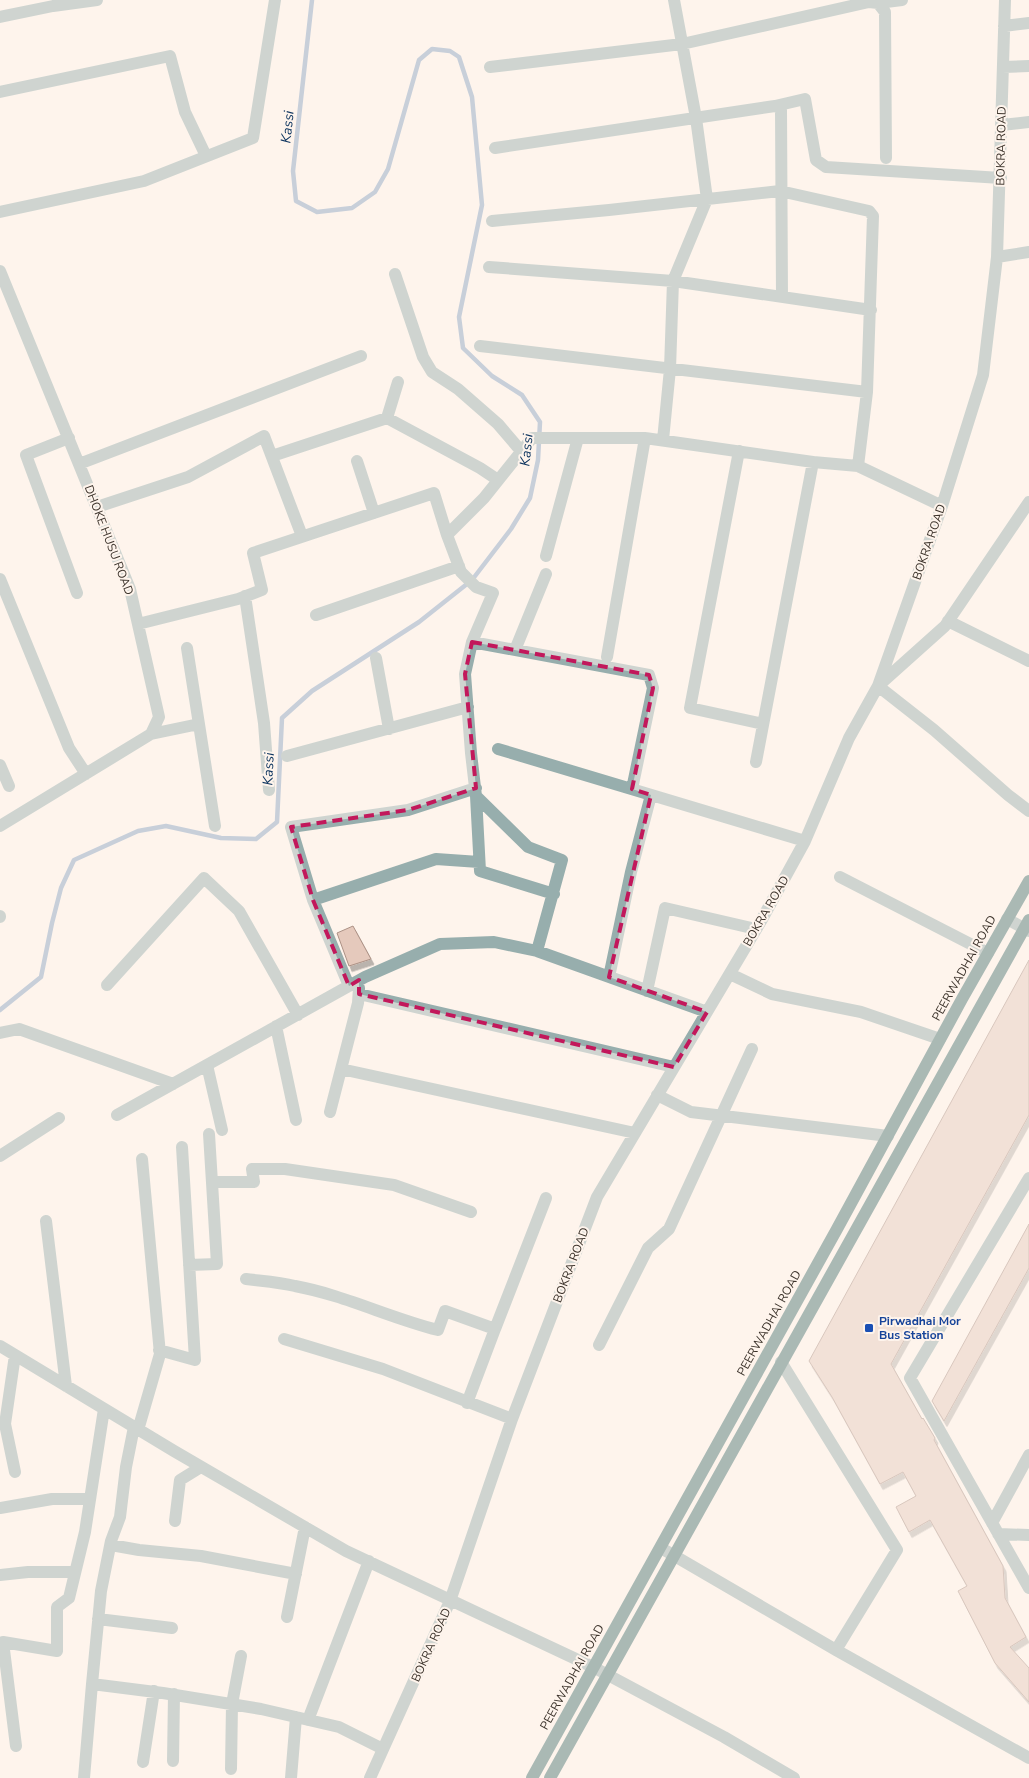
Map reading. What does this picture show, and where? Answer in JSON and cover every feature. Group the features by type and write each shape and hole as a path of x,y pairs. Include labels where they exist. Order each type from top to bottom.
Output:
{"main road":[{"name":"PEERWADHAI ROAD","path":"532,1778 593,1666 661,1548 940,1039 1028,886"},
{"path":"550,1778 781,1362 1027,927"}],"street":[{"path":"0,17 54,6 97,0"},
{"path":"0,212 144,181 253,138 275,0"},
{"path":"663,440 670,369 673,281 707,199 696,118 674,0"},
{"path":"490,67 682,44 869,2 878,3 902,0"},
{"name":"BOKRA ROAD","path":"370,1778 450,1601 512,1419 597,1197 730,974 805,841 849,738 878,686 942,506 983,375 997,257 1001,178 1005,0"},
{"path":"878,3 885,12 886,158"},
{"path":"1004,26 1029,23"},
{"path":"0,92 170,56 185,112 206,156"},
{"path":"1003,66 1029,66"},
{"path":"495,148 776,106 805,99 816,160 826,167 1001,178"},
{"path":"776,106 781,109 782,116 780,191 782,297"},
{"path":"1002,125 1029,122"},
{"path":"492,222 780,191 869,210 873,216 871,310 867,392 858,466"},
{"path":"997,257 1029,252"},
{"path":"489,267 673,281 871,310"},
{"name":"DHOKE HUSU ROAD","path":"0,271 130,589 159,717 151,734"},
{"path":"395,274 423,357 432,372 458,389 498,424 522,451"},
{"path":"480,346 867,392"},
{"path":"79,464 361,356"},
{"path":"386,418 398,382"},
{"path":"272,456 386,418 480,468 498,480"},
{"path":"97,507 188,476 264,436 302,536"},
{"path":"69,438 26,455 77,593"},
{"path":"447,535 484,498 532,438 646,438 813,462 858,466 942,506"},
{"path":"546,556 578,438"},
{"path":"608,656 646,438"},
{"path":"739,452 690,708 764,724"},
{"path":"357,461 374,512"},
{"path":"756,762 813,462"},
{"path":"138,624 262,590 253,553 434,493 461,572 476,587 493,593 472,642 466,674 471,753 476,792 480,871 554,894"},
{"path":"1029,502 945,626 878,686 934,730 1029,811"},
{"path":"316,615 459,566"},
{"path":"515,650 546,574"},
{"path":"0,579 69,748 86,774"},
{"path":"244,596 264,723 269,790"},
{"path":"948,621 1029,661"},
{"path":"472,642 649,675 653,688 632,789"},
{"path":"187,648 215,826"},
{"path":"376,658 389,729"},
{"path":"287,756 468,707"},
{"path":"0,826 151,734 199,724"},
{"path":"498,749 805,841"},
{"path":"0,765 9,786"},
{"path":"476,792 528,847 562,860 554,894 536,951"},
{"path":"330,1112 358,1003 356,987 313,900 292,827 408,810 476,792"},
{"path":"609,977 631,872 652,795"},
{"path":"313,900 436,859 479,862"},
{"path":"840,877 988,953"},
{"path":"107,985 204,878 239,911 298,1015"},
{"path":"647,991 665,908 756,929"},
{"path":"1008,919 1027,927"},
{"path":"117,1115 276,1026 440,944 494,942 536,951 707,1012"},
{"path":"730,974 772,994 861,1012 940,1039"},
{"path":"356,987 674,1067"},
{"path":"276,1026 296,1120"},
{"path":"0,1033 19,1029 173,1084"},
{"path":"599,1345 648,1248 669,1229 752,1049"},
{"path":"207,1065 222,1130"},
{"path":"341,1069 635,1133"},
{"path":"657,1095 691,1112 888,1136"},
{"path":"0,1156 59,1118"},
{"path":"189,1265 216,1264 209,1134"},
{"path":"159,1350 195,1360 182,1147"},
{"path":"84,1778 101,1592 110,1545 120,1518 126,1467 136,1428 160,1354 142,1159"},
{"path":"212,1182 254,1182 252,1169 285,1169 394,1185 471,1212"},
{"path":"1029,1178 910,1378 1029,1588"},
{"path":"467,1403 546,1198"},
{"path":"46,1221 66,1386"},
{"path":"246,1279 296,1286 438,1330 445,1310 495,1329"},
{"path":"284,1339 383,1369 512,1419"},
{"path":"0,1346 201,1467 346,1551 593,1666 724,1737 794,1778"},
{"path":"15,1355 4,1395 4,1438 15,1472"},
{"path":"781,1362 897,1550 836,1650"},
{"path":"16,1746 2,1642 57,1651 57,1607 69,1598 84,1532 104,1409"},
{"path":"992,1523 1029,1455"},
{"path":"175,1521 180,1480 201,1467"},
{"path":"0,1508 52,1499 90,1499"},
{"path":"287,1617 305,1527"},
{"path":"998,1534 1029,1534"},
{"path":"110,1545 201,1556 296,1574"},
{"path":"661,1548 836,1650 1029,1758"},
{"path":"292,1778 302,1719 370,1561"},
{"path":"0,1575 28,1572 75,1572"},
{"path":"98,1619 172,1628"},
{"path":"231,1769 232,1704 241,1656"},
{"path":"92,1684 174,1694 232,1704 338,1727 383,1749"},
{"path":"143,1762 154,1692"},
{"path":"173,1761 174,1694"}],"highlighted area":[{"path":"472,642 649,675 653,688 632,789 651,795 609,977 707,1012 674,1067 359,994 359,980 349,986 313,900 291,827 408,810 476,788 465,674"}],"building":[{"path":"353,926 371,959 349,966 337,933"},
{"name":"Pirwadhai Mor Bus Station","path":"1029,960 1029,1115 891,1364 935,1438 934,1440 1003,1566 1005,1598 1026,1637 1010,1647 1029,1668 1029,1702 995,1663 958,1591 967,1586 930,1520 909,1532 896,1507 916,1496 903,1472 880,1484 832,1397 809,1361"},
{"path":"1029,1224 1029,1268 944,1421 932,1401"}],"waterway":[{"name":"Kassi","path":"0,1010 41,977 61,888 74,860 138,831 166,826 221,838 256,839 277,822 282,718 312,691 419,622 472,580 511,529 530,498 538,460 540,422 522,395 492,376 463,348 459,317 482,205 472,97 459,57 450,51 432,49 419,60 388,169 375,192 352,208 317,212 296,201 293,171 312,0"}],"place":[{"name":"Pirwadhai Mor Bus Station","path":"869,1328"}]}
